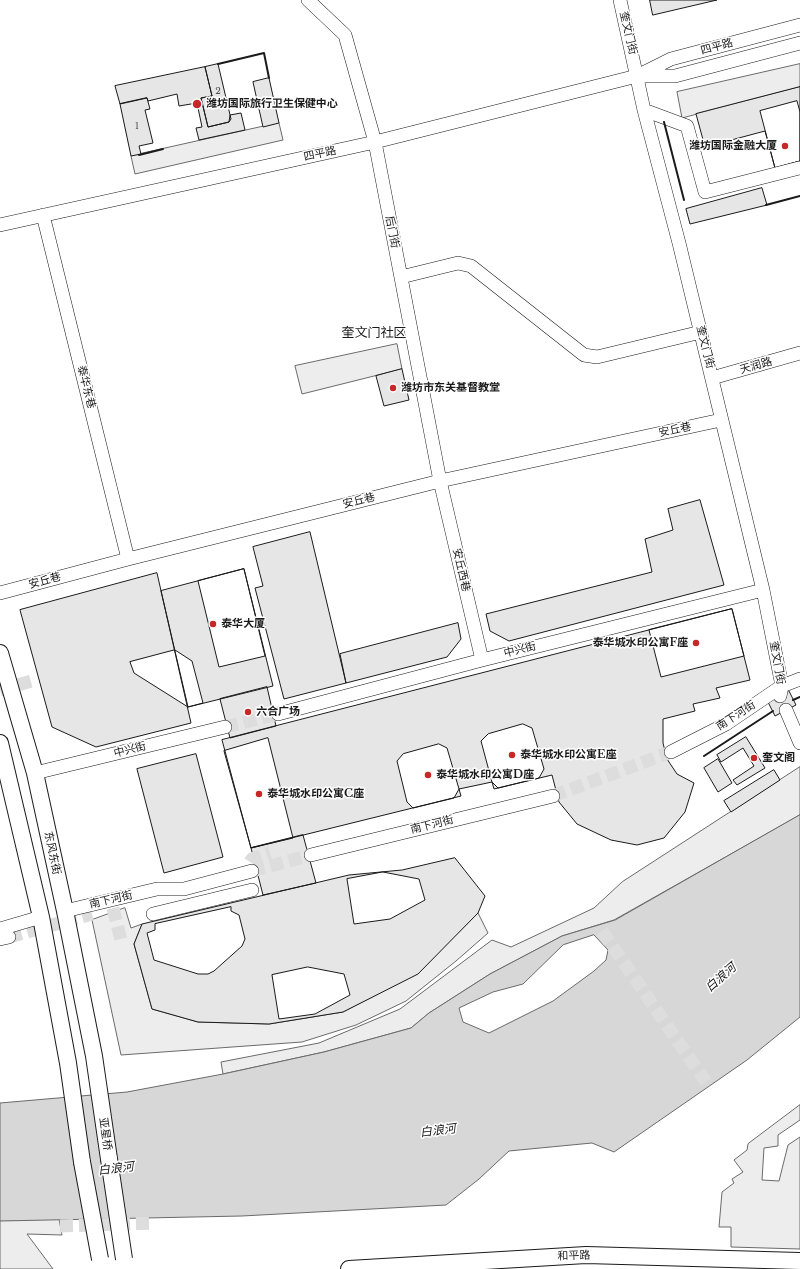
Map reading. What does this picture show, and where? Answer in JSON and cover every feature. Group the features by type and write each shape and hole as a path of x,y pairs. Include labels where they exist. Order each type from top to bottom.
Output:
{"main road":[{"name":"东风东街","path":"0,653 35,773 65,911 94,1056"},
{"path":"1,751 41,918 68,1063 82,1162 100,1264"},
{"name":"亚星桥","path":"94,1056 125,1264"},
{"name":"和平路","path":"349,1269 586,1255 800,1261"}],"street":[{"name":"后门街","path":"308,0 345,35 375,142 440,481"},
{"name":"奎文门街","path":"620,0 644,110 680,242 721,420 763,590 781,691"},
{"name":"四平路","path":"0,225 375,142 637,76 672,58 800,25"},
{"name":"四平路","path":"637,76 675,76 800,43"},
{"path":"644,110 687,126 705,192 799,168"},
{"name":"泰华东巷","path":"43,215 128,558"},
{"path":"401,277 458,263 471,266 584,354 590,356 597,357 701,332"},
{"name":"天润路","path":"712,378 800,353"},
{"name":"安丘巷","path":"0,593 128,558 440,481 721,420"},
{"name":"安丘西巷","path":"440,481 482,660"},
{"name":"中兴街","path":"278,714 482,660 763,590"},
{"name":"南下河街","path":"671,752 726,724 800,679"},
{"path":"786,710 800,743"},
{"name":"中兴街","path":"35,773 225,727"},
{"name":"南下河街","path":"311,855 553,796"},
{"name":"南下河街","path":"65,911 157,889 184,889 251,867"},
{"path":"92,914 184,889"},
{"path":"153,914 252,890"},
{"path":"3,935 41,918"}],"shaded area":[{"path":"800,64 800,87 682,118 677,92"},
{"path":"279,123 283,140 135,174 131,156"},
{"path":"397,344 402,369 302,394 295,366"},
{"path":"800,767 800,815 614,920 562,936 490,974 429,1013 411,1028 324,1052 223,1074 221,1062 319,1043 400,1009 492,940 511,947 594,908 622,882"},
{"path":"125,908 131,928 142,924 134,944 152,1009 198,1022 269,1024 343,1012 418,973 478,913 488,933 406,1001 356,1025 302,1042 121,1055 92,920"},
{"path":"800,1105 800,1120 778,1135 778,1146 764,1148 762,1180 779,1181 788,1145 800,1137 800,1249 731,1247 731,1227 719,1227 722,1192 734,1183 732,1179 743,1172 734,1160 747,1150 748,1144"},
{"path":"59,1219 62,1235 27,1234 53,1269 0,1269 0,1221"}],"water":[{"name":"白浪河","path":"800,815 800,1017 747,1060 614,1152 592,1143 509,1151 479,1179 446,1205 242,1216 0,1221 0,1103 127,1092 223,1074 324,1052 411,1028 429,1013 490,974 562,936 615,920","holes":["594,935 608,950 606,960 594,971 553,1001 489,1033 463,1022 459,1008 493,992 523,984 563,945"]}],"building":[{"path":"650,0 717,0 653,15"},
{"path":"218,64 231,119 229,122 208,127 201,98 212,96 205,67"},
{"path":"205,67 212,96 201,98 208,127 229,122 230,115 241,113 245,130 199,140 196,128 202,127 197,103 179,106 177,94 148,101 147,98 120,104 115,86"},
{"path":"269,78 279,123 263,127 253,82"},
{"path":"800,87 800,161 775,168 765,131 705,147 696,114"},
{"path":"147,98 150,109 145,110 153,143 139,146 141,154 131,156 120,104"},
{"name":"潍坊国际金融大厦","path":"797,101 800,112 800,161 775,168 760,111"},
{"path":"762,188 767,205 690,224 686,209"},
{"name":"潍坊市东关基督教堂","path":"402,369 409,400 384,406 376,376"},
{"path":"700,500 724,585 509,641 490,631 486,614 652,572 645,539 673,530 668,509"},
{"path":"310,532 346,683 284,699 255,588 263,586 253,547"},
{"name":"泰华大厦","path":"244,569 273,686 188,707 161,591"},
{"path":"244,569 265,656 219,667 198,581"},
{"path":"157,573 191,723 96,747 52,727 20,610"},
{"path":"732,609 750,680 716,688 720,698 693,704 695,711 663,719 663,743 667,759 677,774 694,783 685,812 664,838 637,845 611,840 577,824 559,802 552,775 494,789 492,782 459,789 461,796 251,848 222,740"},
{"name":"泰华城水印公寓F座","path":"732,609 744,656 661,677 649,630"},
{"path":"458,623 461,639 447,657 346,683 340,654"},
{"path":"175,650 192,661 203,703 188,707 134,673 130,662"},
{"name":"六合广场","path":"267,687 276,726 230,738 220,699"},
{"path":"789,691 796,705 775,716 768,702"},
{"name":"泰华城水印公寓E座","path":"523,724 532,728 544,769 539,778 498,788 492,782 481,741 488,734"},
{"name":"奎文阁","path":"746,737 765,768 737,785 733,780 754,766 743,748 721,762 717,755"},
{"name":"泰华城水印公寓C座","path":"268,738 293,838 251,848 224,751"},
{"name":"泰华城水印公寓D座","path":"439,744 447,748 459,789 454,798 413,808 407,802 397,761 403,754"},
{"path":"196,754 223,857 164,873 137,769"},
{"path":"718,759 732,783 718,792 704,768"},
{"path":"774,770 780,780 731,812 724,801"},
{"path":"303,835 316,883 263,895 251,848"},
{"path":"455,858 485,896 478,913 418,974 343,1012 269,1024 198,1022 152,1009 134,944 142,924 349,875 402,870"},
{"path":"383,872 419,879 425,900 390,919 354,924 347,879"},
{"path":"231,907 231,911 239,915 245,939 242,946 214,971 208,974 198,974 154,960 147,933 155,930 155,924"},
{"path":"308,967 344,974 350,995 315,1014 279,1019 272,975"}],"tunnel":[{"path":"0,690 32,681"},
{"path":"225,727 278,714"},
{"path":"553,796 671,752"},
{"path":"250,862 252,859 270,853"},
{"path":"252,871 311,855"},
{"path":"113,908 121,940"},
{"path":"9,937 92,914"},
{"path":"602,931 706,1082"},
{"path":"60,1226 154,1223"}],"wall":[{"path":"218,64 264,53 269,78"},
{"path":"664,122 684,200"},
{"path":"139,155 163,149"},
{"path":"766,205 800,196"},
{"path":"793,700 800,697"},
{"path":"704,756 773,711"}],"place":[{"name":"潍坊国际旅行卫生保健中心","path":"197,104"},
{"name":"潍坊国际金融大厦","path":"785,146"},
{"name":"潍坊市东关基督教堂","path":"393,388"},
{"name":"泰华大厦","path":"213,624"},
{"name":"泰华城水印公寓F座","path":"696,643"},
{"name":"六合广场","path":"248,712"},
{"name":"泰华城水印公寓E座","path":"512,755"},
{"name":"奎文阁","path":"754,758"},
{"name":"泰华城水印公寓D座","path":"428,775"},
{"name":"泰华城水印公寓C座","path":"259,794"}],"district":[{"name":"奎文门社区","path":"374,333"}]}
